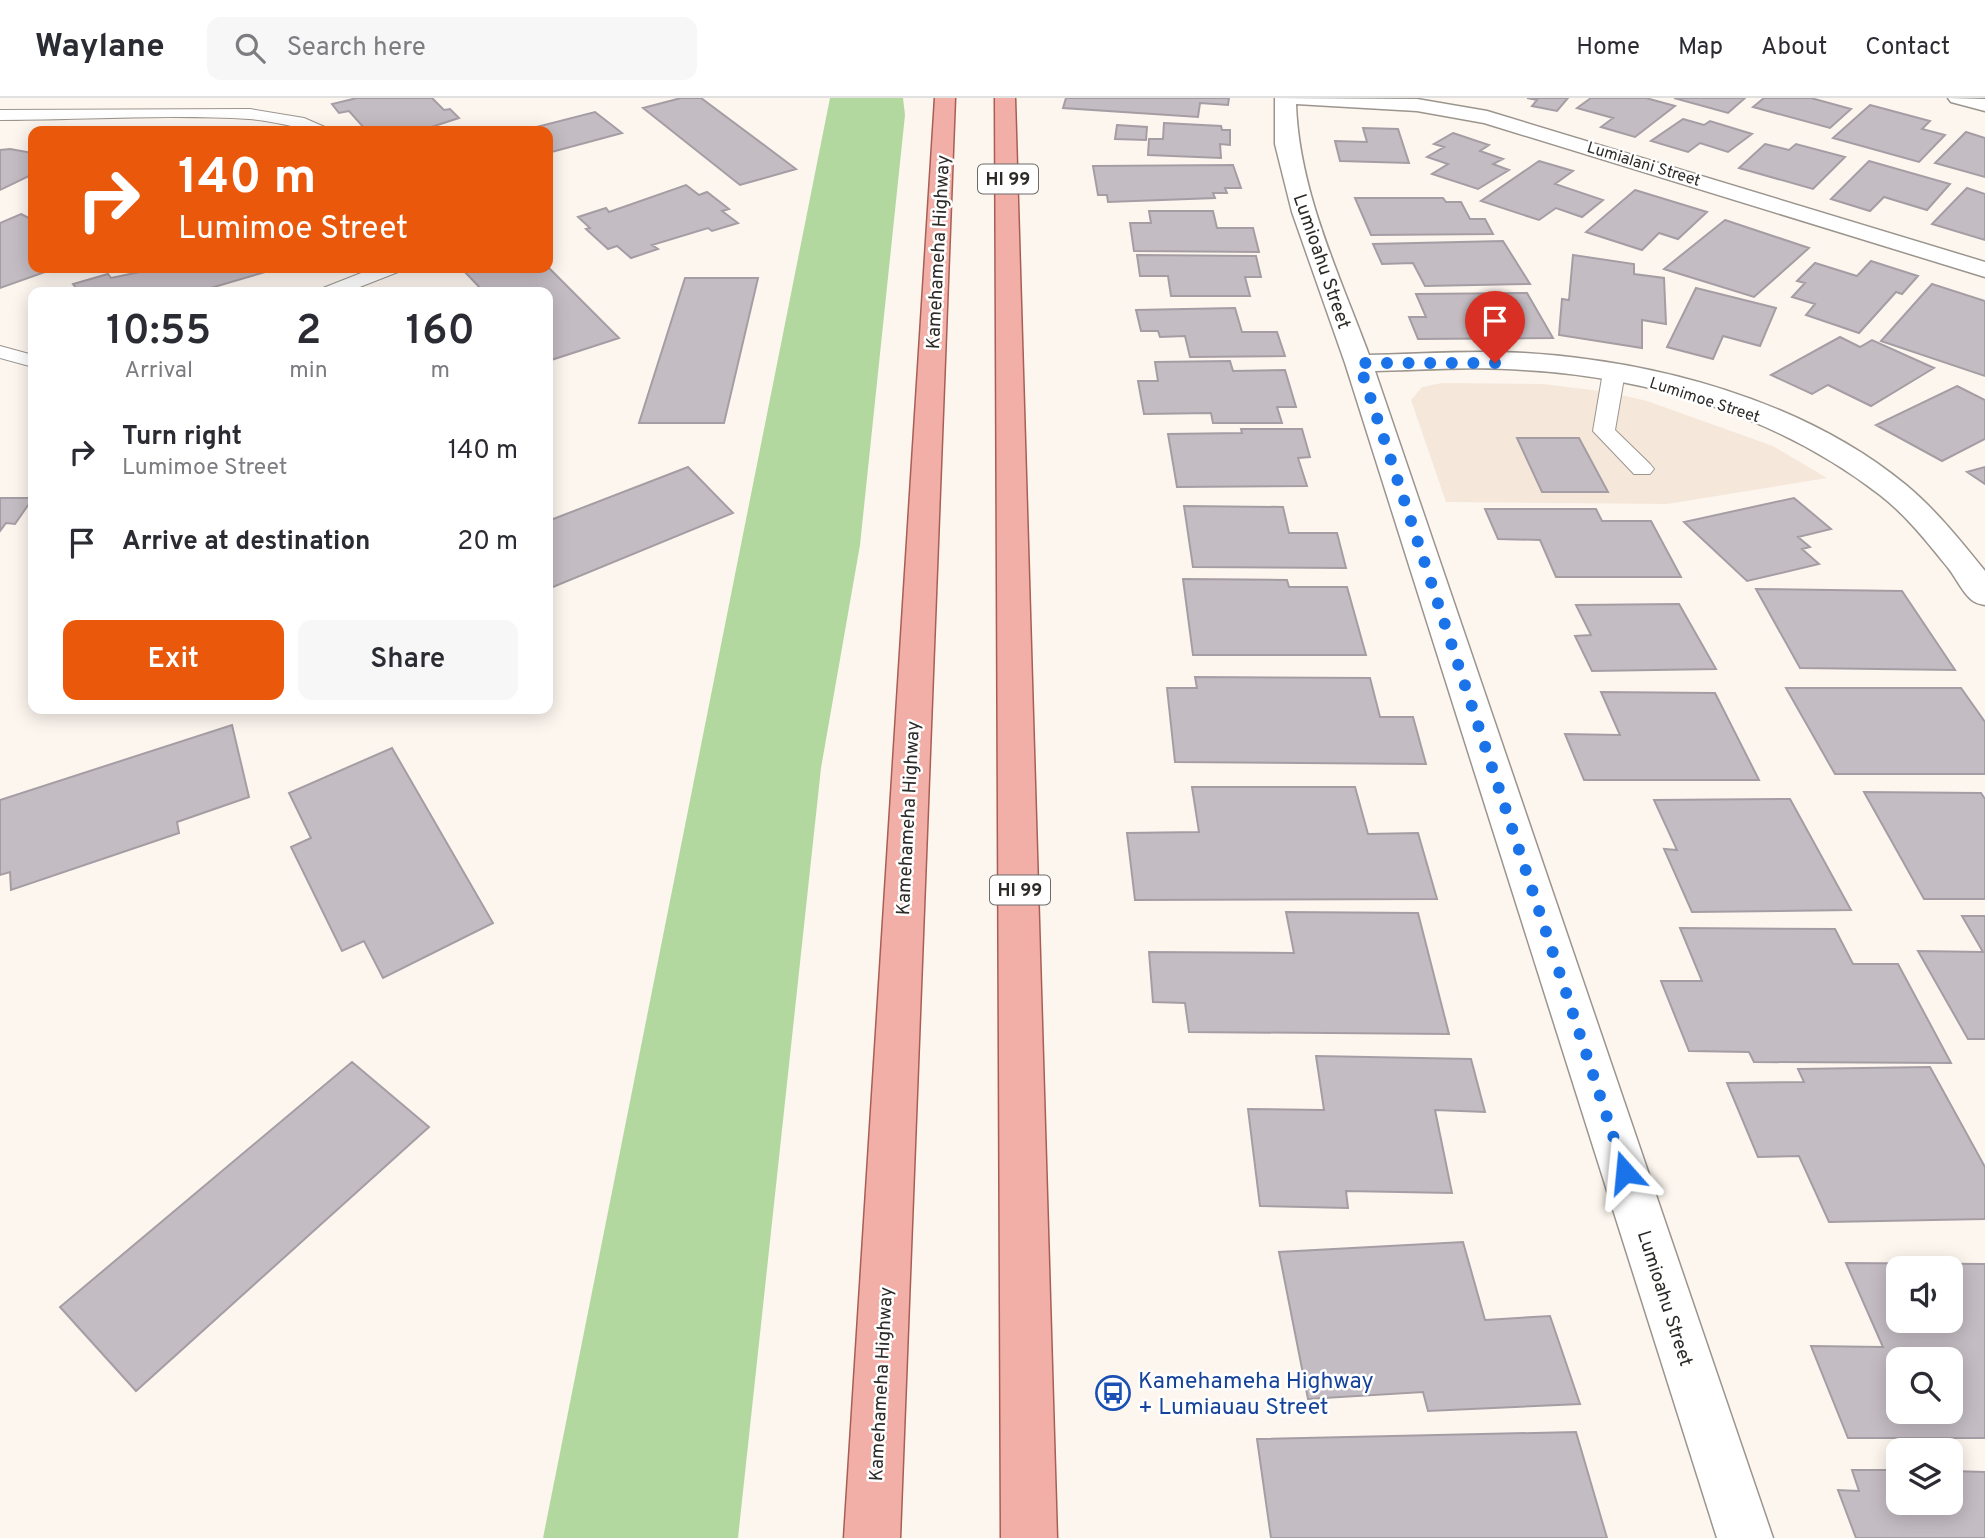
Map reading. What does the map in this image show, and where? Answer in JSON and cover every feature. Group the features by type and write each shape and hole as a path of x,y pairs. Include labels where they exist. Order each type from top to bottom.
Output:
{"main road":[{"name":"Kamehameha Highway","path":"872,1538 945,98"},
{"name":"HI 99","path":"1005,98 1029,1538"}],"street":[{"name":"Lumioahu Street","path":"1285,98 1286,144 1304,212 1359,363 1745,1538"},
{"name":"Lumialani Street","path":"1296,98 1417,105 1487,117 1985,270"},
{"path":"1958,98 1985,105"},
{"name":"Lumimoe Street","path":"1359,363 1542,362 1614,372 1663,384 1749,412 1805,436 1851,460 1894,491 1937,533 1985,594"}],"lane":[{"path":"0,115 250,114 298,121 312,126"},
{"path":"343,287 378,273"},
{"path":"0,352 28,360"},
{"path":"1614,372 1604,431 1642,469"}],"shaded area":[{"path":"1442,383 1542,384 1609,392 1647,401 1773,446 1827,478 1667,504 1446,502 1411,400 1422,387"}],"green space":[{"path":"830,98 903,98 905,115 860,545 821,768 738,1538 543,1538"}],"building":[{"path":"357,98 432,98 444,110 450,109 459,118 434,126 362,126 349,111 339,113 332,104"},
{"path":"681,98 701,98 796,169 740,185 643,108"},
{"path":"1066,98 1229,98 1228,105 1200,103 1198,117 1063,108"},
{"path":"1527,98 1568,98 1557,111 1532,106 1537,100"},
{"path":"1591,98 1646,98 1675,106 1635,137 1601,127 1613,118 1577,108"},
{"path":"1674,98 1745,98 1728,113"},
{"path":"1764,98 1811,98 1851,109 1830,128 1753,107"},
{"path":"1870,105 1930,121 1922,129 1945,135 1919,162 1833,138"},
{"path":"595,112 622,133 553,152 553,126 540,126"},
{"path":"1683,119 1704,125 1710,121 1752,134 1728,152 1700,143 1688,152 1651,141"},
{"path":"1164,123 1221,126 1222,130 1230,130 1230,145 1220,144 1221,158 1148,155 1149,139 1163,139"},
{"path":"1117,125 1147,127 1146,140 1115,139"},
{"path":"1363,128 1398,129 1409,163 1340,161 1335,141 1367,142"},
{"path":"1966,132 1985,138 1985,177 1935,163"},
{"path":"1453,133 1489,145 1480,151 1503,159 1493,164 1509,170 1478,189 1432,174 1448,164 1427,157 1444,147 1434,144"},
{"path":"1765,144 1789,150 1796,144 1845,157 1813,189 1739,168"},
{"path":"0,150 28,152 28,176 0,190"},
{"path":"1539,161 1573,171 1555,184 1603,200 1582,217 1556,208 1539,220 1481,201"},
{"path":"1869,161 1950,184 1927,210 1884,197 1870,211 1831,199"},
{"path":"1233,165 1241,188 1225,188 1227,193 1213,193 1215,198 1108,202 1107,195 1098,195 1093,166"},
{"path":"686,185 699,195 707,192 729,209 722,211 738,223 712,231 708,228 652,245 658,249 631,258 617,246 608,249 586,229 590,228 578,217 606,208 609,212"},
{"path":"1967,188 1985,194 1985,240 1932,224"},
{"path":"1635,190 1707,212 1678,239 1659,233 1642,250 1586,232"},
{"path":"1355,198 1443,198 1446,202 1461,202 1470,219 1485,219 1493,234 1371,235"},
{"path":"1149,211 1213,211 1217,228 1253,228 1259,252 1134,251 1130,223 1151,223"},
{"path":"21,214 28,218 28,273 42,273 0,288 0,223"},
{"path":"1725,220 1809,248 1754,297 1664,269"},
{"path":"1503,241 1530,284 1425,286 1413,263 1382,264 1373,244"},
{"path":"1137,255 1256,256 1261,277 1245,277 1250,296 1171,296 1168,276 1140,276"},
{"path":"1573,255 1634,264 1634,274 1664,278 1666,324 1642,320 1642,348 1559,335 1562,299 1569,300"},
{"path":"1871,261 1918,276 1902,294 1896,292 1859,333 1806,315 1815,304 1792,297 1805,283 1797,281 1815,263 1857,276"},
{"path":"553,272 619,338 553,359 553,287 479,287 466,273"},
{"path":"135,273 262,273 214,287 75,287 73,284 108,274 111,278"},
{"path":"685,278 758,278 724,423 639,423"},
{"path":"1932,284 1985,301 1985,376 1881,341"},
{"path":"1696,288 1776,308 1760,346 1723,336 1713,359 1667,347"},
{"path":"1527,293 1553,338 1418,339 1409,317 1426,317 1416,294"},
{"path":"1235,308 1242,332 1277,332 1285,356 1190,357 1185,336 1160,337 1158,331 1141,331 1136,310"},
{"path":"1840,337 1860,347 1872,340 1934,368 1871,406 1828,385 1812,394 1771,375"},
{"path":"1230,361 1233,371 1285,370 1296,407 1277,407 1282,423 1213,423 1211,413 1144,414 1138,381 1158,381 1155,362"},
{"path":"1957,386 1985,400 1985,439 1942,461 1876,425"},
{"path":"1241,429 1302,429 1310,457 1298,458 1307,486 1177,487 1168,434 1242,433"},
{"path":"1517,438 1579,438 1608,492 1542,492"},
{"path":"688,467 733,513 553,587 553,519"},
{"path":"1985,467 1985,484 1967,472"},
{"path":"0,498 28,498 28,505 15,524 6,523 0,531"},
{"path":"1794,498 1831,529 1798,537 1810,547 1802,549 1819,564 1747,581 1684,522"},
{"path":"1184,506 1283,507 1289,533 1337,533 1346,568 1193,567"},
{"path":"1485,509 1596,509 1602,521 1651,521 1681,577 1556,577 1540,540 1498,539"},
{"path":"1183,579 1287,580 1289,587 1347,587 1366,655 1193,655"},
{"path":"1756,589 1902,591 1955,670 1800,668"},
{"path":"1679,604 1716,669 1592,671 1575,636 1591,635 1576,605"},
{"path":"1195,677 1370,678 1380,717 1413,717 1426,764 1175,762 1167,688 1197,688"},
{"path":"1786,688 1961,688 1985,722 1985,774 1835,774"},
{"path":"1601,692 1715,693 1759,780 1584,780 1565,734 1620,735"},
{"path":"232,725 249,797 177,822 179,833 11,890 10,872 0,875 0,800"},
{"path":"392,748 493,923 383,978 364,941 342,951 291,847 311,838 289,793"},
{"path":"1192,787 1355,787 1368,834 1418,833 1437,899 1135,900 1127,833 1199,832"},
{"path":"1864,792 1981,793 1985,799 1985,899 1924,899"},
{"path":"1790,799 1851,910 1692,912 1664,849 1677,850 1654,800"},
{"path":"1286,912 1418,913 1449,1034 1189,1032 1185,1003 1153,1002 1149,952 1294,953"},
{"path":"1962,916 1985,916 1985,1039 1968,1039 1918,951 1983,952"},
{"path":"1680,928 1835,929 1853,964 1898,964 1951,1063 1754,1062 1749,1052 1689,1051 1661,981 1702,981"},
{"path":"1316,1056 1471,1059 1485,1112 1435,1110 1452,1193 1346,1191 1348,1208 1260,1206 1248,1109 1324,1110"},
{"path":"352,1062 429,1127 136,1391 60,1307"},
{"path":"1930,1067 1985,1167 1985,1219 1829,1222 1799,1156 1758,1157 1727,1083 1804,1082 1798,1069"},
{"path":"1463,1242 1485,1320 1550,1316 1580,1404 1428,1411 1423,1392 1308,1399 1279,1252"},
{"path":"1846,1263 1886,1263 1886,1333 1963,1333 1963,1264 1985,1264 1985,1438 1848,1438 1811,1346 1883,1347"},
{"path":"1576,1432 1607,1538 1271,1538 1257,1439"},
{"path":"1852,1470 1886,1470 1886,1515 1963,1515 1963,1471 1985,1472 1985,1538 1856,1538 1838,1490 1859,1491"}],"place":[{"name":"Kamehameha Highway + Lumiauau Street","path":"1113,1393"}],"route":[{"path":"1495,363 1359,363 1625,1172"}]}
